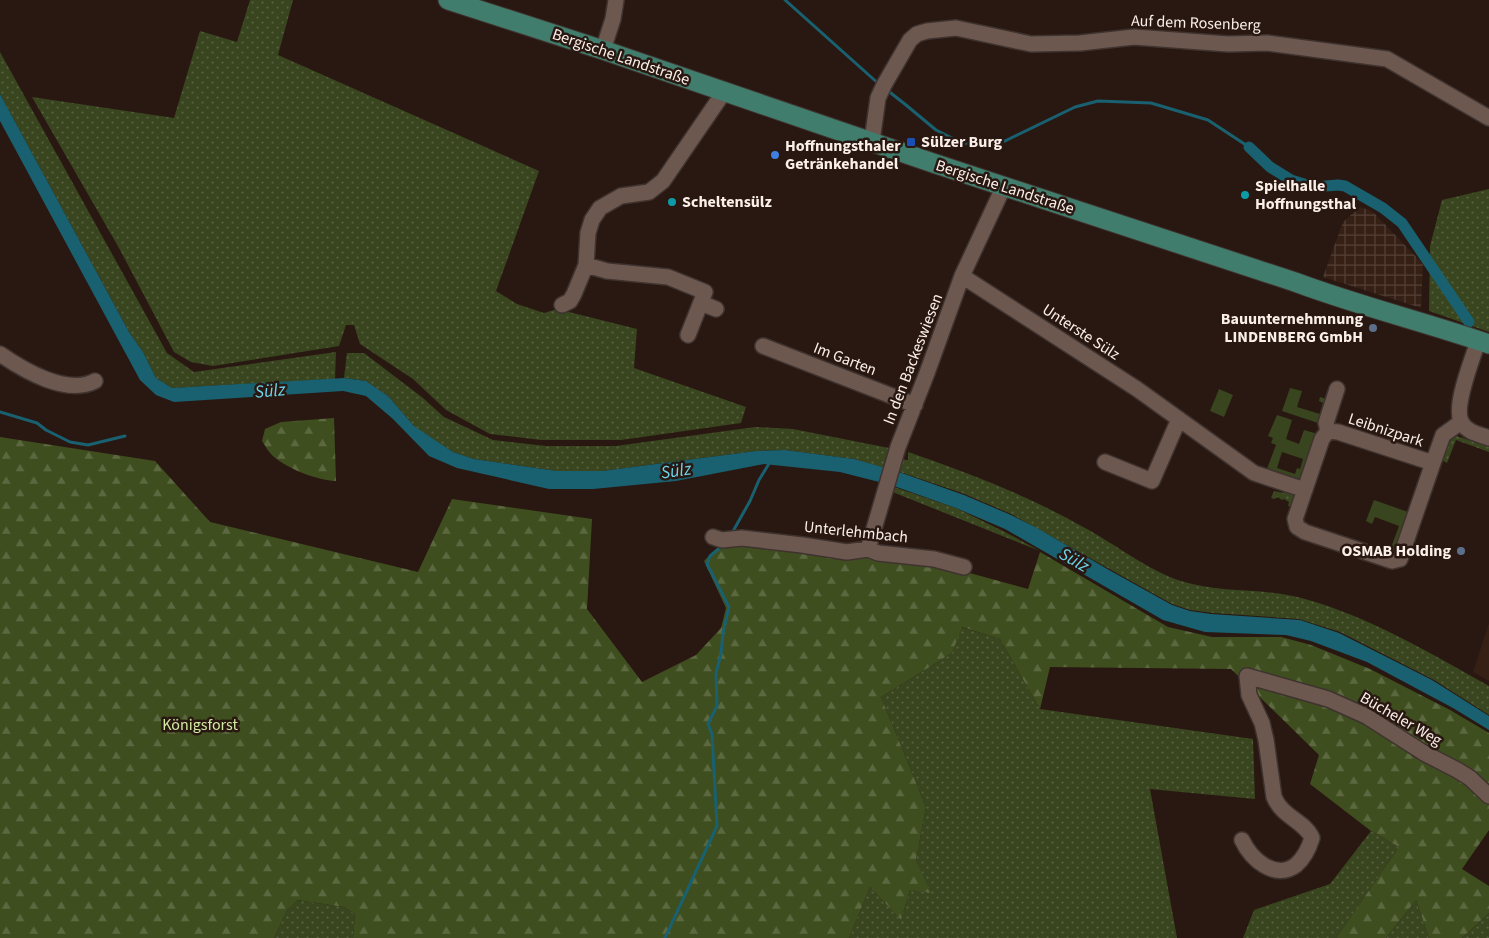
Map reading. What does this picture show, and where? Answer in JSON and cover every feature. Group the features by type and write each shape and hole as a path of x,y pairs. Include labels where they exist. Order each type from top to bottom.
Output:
{"main road":[{"name":"Bergische Landstraße","path":"448,0 603,50 872,142 1295,282 1337,298 1484,343"}],"street":[{"path":"603,50 613,19 616,0"},
{"name":"Auf dem Rosenberg","path":"872,142 878,98 910,40 917,34 927,30 946,28 966,29 1031,44 1080,43 1134,37 1228,44 1267,43 1387,59 1489,118"},
{"path":"562,305 570,301 586,265 588,233 592,220 600,208 621,196 649,192 663,181 724,92"},
{"name":"In den Backeswiesen","path":"868,549 897,450 962,276 1004,186"},
{"path":"586,265 607,271 668,277 705,292 688,335"},
{"name":"Unterste Sülz","path":"962,276 1137,389 1254,473 1305,490"},
{"path":"701,303 716,309"},
{"path":"1484,343 1462,395 1459,409 1461,422 1470,431 1489,438"},
{"name":"Im Garten","path":"763,346 915,404"},
{"path":"0,354 38,376 59,383 80,386 95,381"},
{"name":"Leibnizpark","path":"1328,431 1326,423 1337,389"},
{"path":"1105,462 1152,481 1179,419"},
{"name":"Leibnizpark","path":"1328,431 1322,439 1305,490 1296,519 1297,527 1305,532 1392,561 1400,560 1443,435 1461,422"},
{"name":"Leibnizpark","path":"1328,431 1338,432 1433,464"},
{"name":"Unterlehmbach","path":"713,537 722,540 742,538 847,552 868,549 878,553 934,559 964,567"},
{"name":"Bücheler Weg","path":"1242,840 1247,851 1266,867 1281,870 1295,865 1303,857 1312,838 1308,832 1277,805 1274,797 1262,723 1249,695 1247,676 1328,699 1366,716 1424,753 1458,770 1470,778 1489,796"}],"shaded area":[{"path":"1360,207 1372,211 1423,264 1421,308 1323,277 1343,222"},
{"path":"1489,623 1489,681 1473,672"}],"green space":[{"path":"250,0 293,0 278,55 539,171 496,291 517,304 544,313 557,309 637,329 634,368 746,407 741,423 621,440 541,440 490,434 446,410 413,379 360,344 354,325 346,325 339,346 213,366 191,362 174,352 119,248 32,97 174,118 200,31 237,42"},
{"path":"0,52 167,353 194,372 336,352 335,379 172,388 156,378 143,352 129,332 0,94"},
{"path":"1489,189 1489,332 1429,311 1430,246 1442,200"},
{"path":"347,353 364,353 423,398 444,417 493,440 546,446 616,446 755,427 793,429 894,449 887,469 854,459 785,450 756,451 602,471 557,471 474,459 453,452 415,427 388,396 366,381 344,378"},
{"path":"1290,388 1302,391 1297,407 1320,414 1323,403 1319,401 1320,397 1330,400 1321,424 1282,411"},
{"path":"1219,389 1233,395 1224,417 1210,411"},
{"path":"1277,415 1292,420 1286,439 1299,444 1304,430 1318,434 1300,483 1265,474 1276,445 1271,443 1273,438 1268,436","holes":["1282,452 1303,459 1300,469 1297,468 1295,474 1277,468"]},
{"path":"334,418 336,481 320,479 284,464 268,451 262,441 265,429 281,422"},
{"path":"1456,436 1489,446 1489,452 1456,440 1447,463 1442,460 1441,454 1450,437"},
{"name":"Königsforst","path":"0,437 155,461 210,522 418,572 452,499 592,519 587,609 642,682 696,655 721,628 726,608 704,561 714,552 730,545 883,557 933,563 1028,589 1040,552 1168,627 1212,637 1281,637 1311,645 1370,669 1450,710 1489,733 1489,830 1462,869 1489,886 1489,913 1462,938 1429,938 1416,900 1386,938 1336,938 1399,847 1371,831 1310,784 1319,755 1231,669 1050,667 1040,709 1000,639 962,627 952,653 881,697 926,807 916,860 931,893 910,890 901,920 870,887 849,938 353,938 355,914 344,907 297,900 287,910 274,938 0,938"},
{"path":"908,452 1020,495 1064,516 1169,577 1212,588 1290,595 1329,607 1376,626 1489,686 1489,715 1434,680 1340,632 1299,619 1213,613 1190,610 1172,604 1011,514 962,493 897,471 900,459 908,460"},
{"path":"891,486 956,508 1040,551 890,491"},
{"path":"1287,488 1296,492 1295,508 1288,506 1289,502 1284,499 1282,500 1278,497 1271,498 1274,491 1283,493"},
{"path":"1374,500 1411,513 1397,552 1393,554 1389,553 1399,526 1375,517 1372,524 1366,521"},
{"path":"961,627 1000,639 1040,709 1253,739 1255,799 1150,789 1177,938 849,938 870,887 901,920 910,890 930,892 916,860 926,807 881,697 952,653"},
{"path":"1371,831 1399,847 1336,938 1243,938 1254,910 1330,884"},
{"path":"296,900 344,907 355,914 353,938 274,938 287,910"},
{"path":"1416,900 1429,938 1386,938"},
{"path":"1489,913 1489,938 1462,938"}],"water":[{"name":"Sülz","path":"0,94 129,332 143,352 156,378 172,388 344,378 366,381 388,396 414,426 453,452 474,459 557,471 602,471 756,451 785,450 854,459 896,471 964,495 1011,515 1172,605 1190,611 1211,614 1300,620 1339,633 1432,680 1489,716 1489,730 1453,708 1367,662 1311,641 1286,635 1205,632 1163,620 1005,529 956,508 891,485 840,472 764,464 676,481 593,489 549,489 457,468 429,456 393,419 366,396 343,391 174,402 156,395 140,380 0,121"}],"waterway":[{"path":"785,0 880,85"},
{"path":"887,90 936,130 962,143 982,144 1005,141 1075,107 1098,101 1151,103 1208,120 1249,147"},
{"path":"1249,147 1270,167 1291,180 1314,187 1345,186 1383,208 1402,223 1469,322"},
{"path":"0,412 37,423 46,430 70,442 88,445 125,436"},
{"path":"732,533 770,462"},
{"path":"665,938 717,826 712,734 708,724 717,706 716,673 729,607 707,564 710,556 722,546"}],"place":[{"name":"Sülzer Burg","path":"911,142"},
{"name":"Hoffnungsthaler Getränkehandel","path":"775,155"},
{"name":"Spielhalle Hoffnungsthal","path":"1245,195"},
{"name":"Scheltensülz","path":"672,202"},
{"name":"Bauunternehmnung LINDENBERG GmbH","path":"1373,328"},
{"name":"OSMAB Holding","path":"1461,551"}]}
